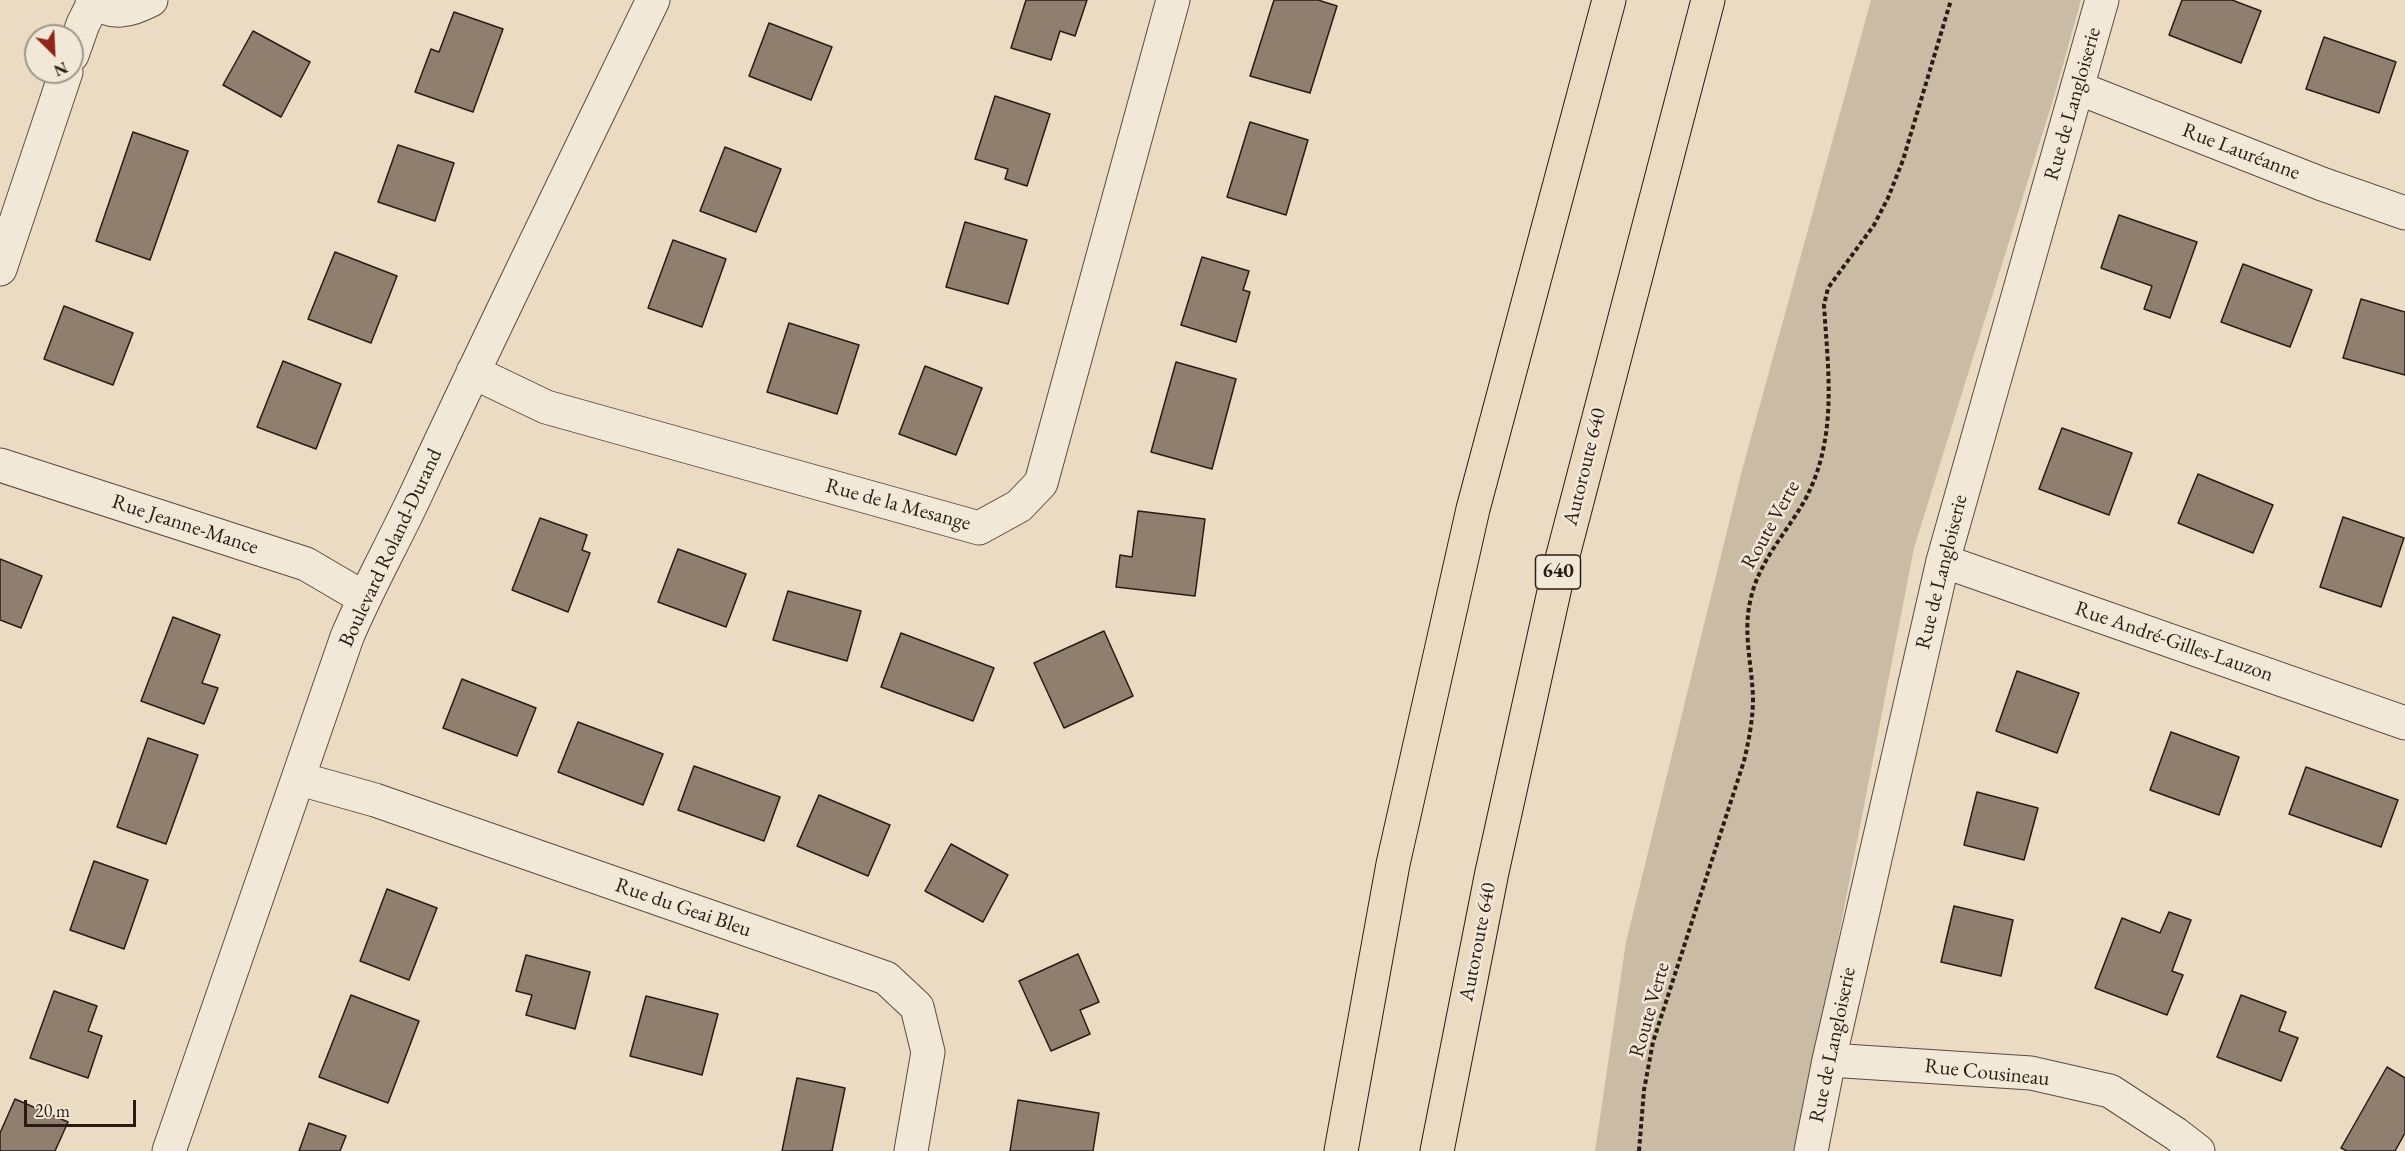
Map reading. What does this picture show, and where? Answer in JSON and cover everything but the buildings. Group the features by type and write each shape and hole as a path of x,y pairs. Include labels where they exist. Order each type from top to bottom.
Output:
{"highway":[{"path":"1341,1151 1394,864 1465,542 1518,334 1609,0"},
{"name":"Autoroute 640","path":"1437,1151 1495,861 1557,578 1708,0"}],"street":[{"path":"82,24 93,1 112,10 133,9 151,0"},
{"name":"Boulevard Roland-Durand","path":"169,1151 300,779 347,638 364,598 392,546 473,372 653,0"},
{"name":"Rue de la Mesange","path":"473,372 546,407 979,528 1019,506 1041,483 1173,0"},
{"name":"Rue de Langloiserie","path":"1811,1151 1828,1060 1943,561 2102,0"},
{"path":"0,268 62,84"},
{"name":"Rue Lauréanne","path":"2078,88 2322,184 2405,213"},
{"name":"Rue Jeanne-Mance","path":"0,465 306,564 364,598"},
{"name":"Rue André-Gilles-Lauzon","path":"1943,561 2405,723"},
{"name":"Rue du Geai Bleu","path":"300,779 375,800 886,978 917,1007 928,1052 911,1151"},
{"name":"Rue Cousineau","path":"1828,1060 2031,1073 2110,1091 2198,1151"}],"path":[{"name":"Route Verte","path":"1639,1151 1644,1090 1653,1042 1744,761 1751,728 1753,697 1747,625 1750,601 1757,577 1773,547 1805,499 1822,453 1829,418 1824,305 1828,288 1874,225 1888,198 1904,160 1951,0"}],"shaded area":[{"path":"1871,0 2081,0 2056,90 1914,548 1797,1151 1595,1151 1626,942 1741,474"}]}
